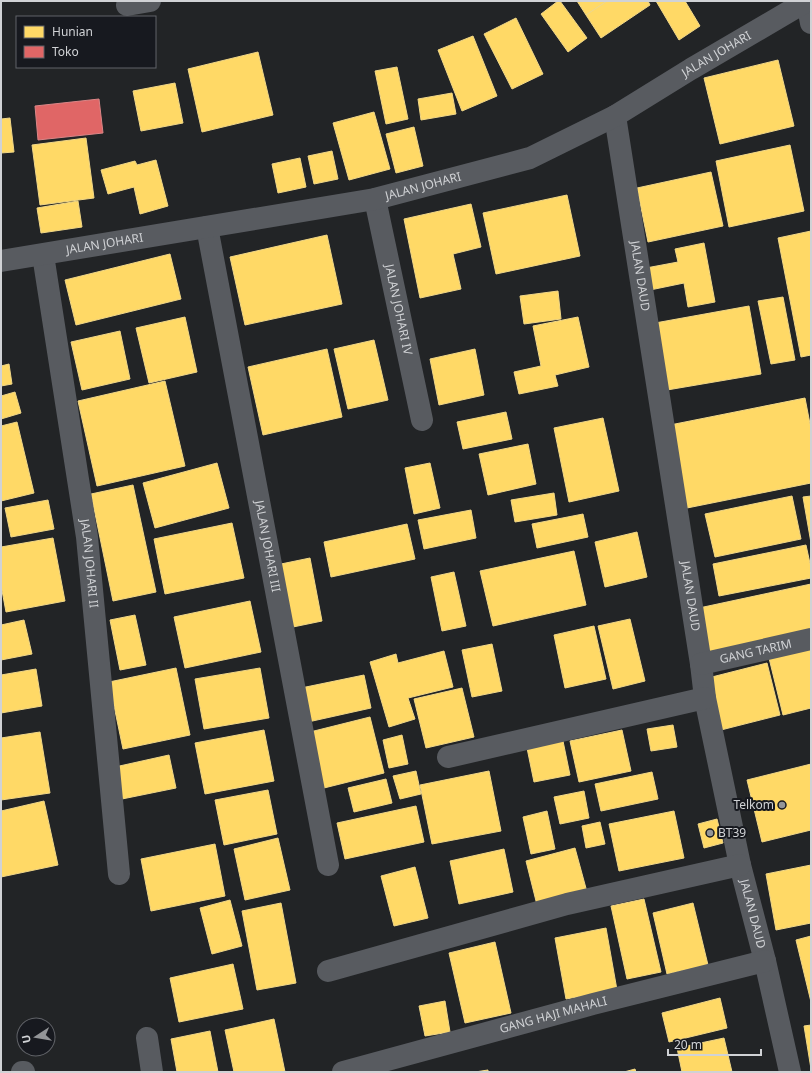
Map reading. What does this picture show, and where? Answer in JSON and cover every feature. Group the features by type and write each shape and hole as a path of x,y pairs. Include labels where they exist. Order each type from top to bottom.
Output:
{"street":[{"path":"127,5 150,1"},
{"path":"807,1 811,23"},
{"name":"JALAN JOHARI","path":"1,261 375,199 530,158 615,116 691,69 807,1"},
{"name":"JALAN DAUD","path":"615,116 701,664 705,698 740,865 765,961 790,1072"},
{"name":"JALAN JOHARI IV","path":"375,199 422,420"},
{"name":"JALAN JOHARI III","path":"207,227 328,865"},
{"name":"JALAN JOHARI II","path":"43,255 87,536 119,874"},
{"name":"GANG TARIM","path":"701,664 811,639"},
{"path":"448,757 705,698"},
{"path":"328,971 567,904 740,865"},
{"name":"GANG HAJI MAHALI","path":"343,1072 592,1004 765,961"},
{"path":"147,1038 152,1072"}],"building: Hunian":[{"path":"560,1 587,38 568,52 541,14"},
{"path":"577,1 607,1 586,15"},
{"path":"607,1 648,1 650,5 601,38 586,15"},
{"path":"656,1 685,1 700,26 679,40"},
{"path":"516,18 543,74 512,89 484,34"},
{"path":"473,36 497,96 462,111 438,50"},
{"path":"258,52 273,115 202,132 188,69"},
{"path":"778,60 794,126 720,144 704,78"},
{"path":"397,67 408,119 386,124 375,71"},
{"path":"175,83 183,123 141,131 133,91"},
{"path":"452,93 456,114 421,120 418,99"},
{"path":"374,112 390,169 349,180 333,123"},
{"path":"10,118 14,152 1,153 1,119"},
{"path":"414,127 423,166 396,173 386,134"},
{"path":"86,138 94,198 40,205 32,145"},
{"path":"790,145 804,211 729,227 716,161"},
{"path":"332,151 338,179 314,184 308,156"},
{"path":"300,158 306,187 278,193 272,164"},
{"path":"156,160 168,206 140,214 134,187 108,194 101,170 135,161 137,165"},
{"path":"711,172 723,226 648,242 637,188"},
{"path":"567,195 580,256 496,274 483,213"},
{"path":"78,201 82,227 41,233 37,208"},
{"path":"471,204 481,247 453,254 461,289 420,298 404,219"},
{"path":"811,231 811,355 801,357 778,238"},
{"path":"327,235 342,304 245,325 230,257"},
{"path":"704,243 715,302 688,307 684,283 650,290 646,268 678,262 675,249"},
{"path":"170,254 181,299 76,325 65,280"},
{"path":"558,291 561,319 524,324 520,296"},
{"path":"783,297 795,360 771,364 758,301"},
{"path":"749,306 761,374 667,390 655,323"},
{"path":"185,317 197,372 149,383 136,328"},
{"path":"578,317 589,367 555,375 558,386 519,394 514,372 541,366 533,326"},
{"path":"120,331 130,379 82,390 71,342"},
{"path":"374,340 388,400 348,409 334,349"},
{"path":"327,349 342,417 263,435 248,367"},
{"path":"475,349 484,395 439,405 430,359"},
{"path":"9,364 12,384 1,386 1,366"},
{"path":"165,381 185,466 97,486 78,401"},
{"path":"15,392 21,413 1,419 1,396"},
{"path":"805,398 811,429 811,483 687,508 670,425"},
{"path":"506,412 512,439 463,449 457,422"},
{"path":"603,418 619,491 569,502 554,428"},
{"path":"17,422 34,493 1,501 1,426"},
{"path":"528,444 536,484 488,495 479,454"},
{"path":"217,463 229,508 155,528 143,483"},
{"path":"430,463 440,508 414,514 405,468"},
{"path":"133,485 156,592 113,601 91,494"},
{"path":"554,493 557,515 515,522 511,500"},
{"path":"792,496 801,539 715,557 705,514"},
{"path":"811,496 811,543 803,497"},
{"path":"48,500 54,529 11,537 5,508"},
{"path":"471,510 476,538 424,549 418,520"},
{"path":"583,514 588,537 537,548 532,524"},
{"path":"232,523 244,578 165,594 154,539"},
{"path":"407,524 415,559 331,577 324,542"},
{"path":"637,532 647,577 605,587 595,542"},
{"path":"53,538 65,601 6,612 1,585 1,547"},
{"path":"806,545 811,568 811,578 719,596 713,564"},
{"path":"574,551 586,605 493,626 480,571"},
{"path":"310,558 322,621 293,627 281,564"},
{"path":"454,572 466,626 442,631 431,577"},
{"path":"811,584 811,631 709,653 699,608"},
{"path":"250,601 261,652 185,668 174,617"},
{"path":"135,615 146,665 120,670 110,620"},
{"path":"630,619 645,681 613,689 598,626"},
{"path":"24,620 32,654 1,660 1,625"},
{"path":"594,626 606,679 565,688 554,635"},
{"path":"492,644 502,691 472,697 462,650"},
{"path":"811,649 811,708 783,715 769,658"},
{"path":"444,651 453,687 408,698 415,719 389,727 370,662 396,654 398,663"},
{"path":"767,663 780,715 717,731 704,679"},
{"path":"176,668 190,735 123,749 109,682"},
{"path":"260,668 269,718 204,729 195,679"},
{"path":"36,669 42,706 1,713 1,675"},
{"path":"364,675 371,708 308,722 301,688"},
{"path":"462,688 474,737 426,748 414,699"},
{"path":"370,717 384,773 324,788 310,732"},
{"path":"673,725 677,747 651,751 647,729"},
{"path":"264,730 274,781 205,794 195,743"},
{"path":"622,730 631,771 579,782 570,741"},
{"path":"40,732 50,793 1,800 1,738"},
{"path":"402,735 408,764 389,768 383,740"},
{"path":"563,741 570,775 534,782 527,748"},
{"path":"169,755 176,788 122,799 115,767"},
{"name":"Telkom","path":"811,764 811,830 762,842 747,780"},
{"path":"416,771 421,794 400,799 393,776"},
{"path":"489,771 501,831 432,844 420,785"},
{"path":"652,772 658,799 601,811 595,784"},
{"path":"386,779 392,803 354,812 348,788"},
{"path":"268,790 277,834 224,845 215,800"},
{"path":"584,791 589,818 560,824 554,797"},
{"path":"44,801 58,865 1,877 1,811"},
{"path":"416,806 424,842 345,859 337,823"},
{"path":"547,811 555,849 531,854 523,817"},
{"path":"674,811 684,858 619,871 609,824"},
{"name":"BT39","path":"717,819 723,843 704,848 698,824"},
{"path":"600,822 605,844 586,848 582,826"},
{"path":"278,838 290,890 245,900 234,849"},
{"path":"215,844 225,896 151,911 141,859"},
{"path":"575,848 587,892 537,905 526,861"},
{"path":"504,849 513,892 459,904 450,861"},
{"path":"811,865 811,923 776,930 766,874"},
{"path":"415,867 428,918 394,926 381,876"},
{"path":"644,899 661,972 627,979 611,906"},
{"path":"230,900 242,946 212,954 200,908"},
{"path":"281,903 296,983 257,990 242,911"},
{"path":"693,903 708,965 667,974 653,913"},
{"path":"606,928 617,990 566,999 555,938"},
{"path":"811,936 811,1002 796,940"},
{"path":"495,942 511,1013 465,1023 449,953"},
{"path":"233,964 243,1009 179,1022 170,978"},
{"path":"720,998 727,1028 669,1042 662,1013"},
{"path":"445,1001 450,1032 425,1036 419,1006"},
{"path":"274,1019 285,1072 234,1072 225,1030"},
{"path":"811,1025 811,1069 804,1026"},
{"path":"210,1031 218,1072 177,1072 171,1039"},
{"path":"724,1038 732,1072 682,1072 677,1048"},
{"path":"635,1069 636,1072 624,1072"},
{"path":"488,1070 488,1072 475,1072"}],"building: Toko":[{"path":"99,99 103,133 38,140 35,106"}],"place":[{"name":"Telkom","path":"782,805"},
{"name":"BT39","path":"710,833"}]}
